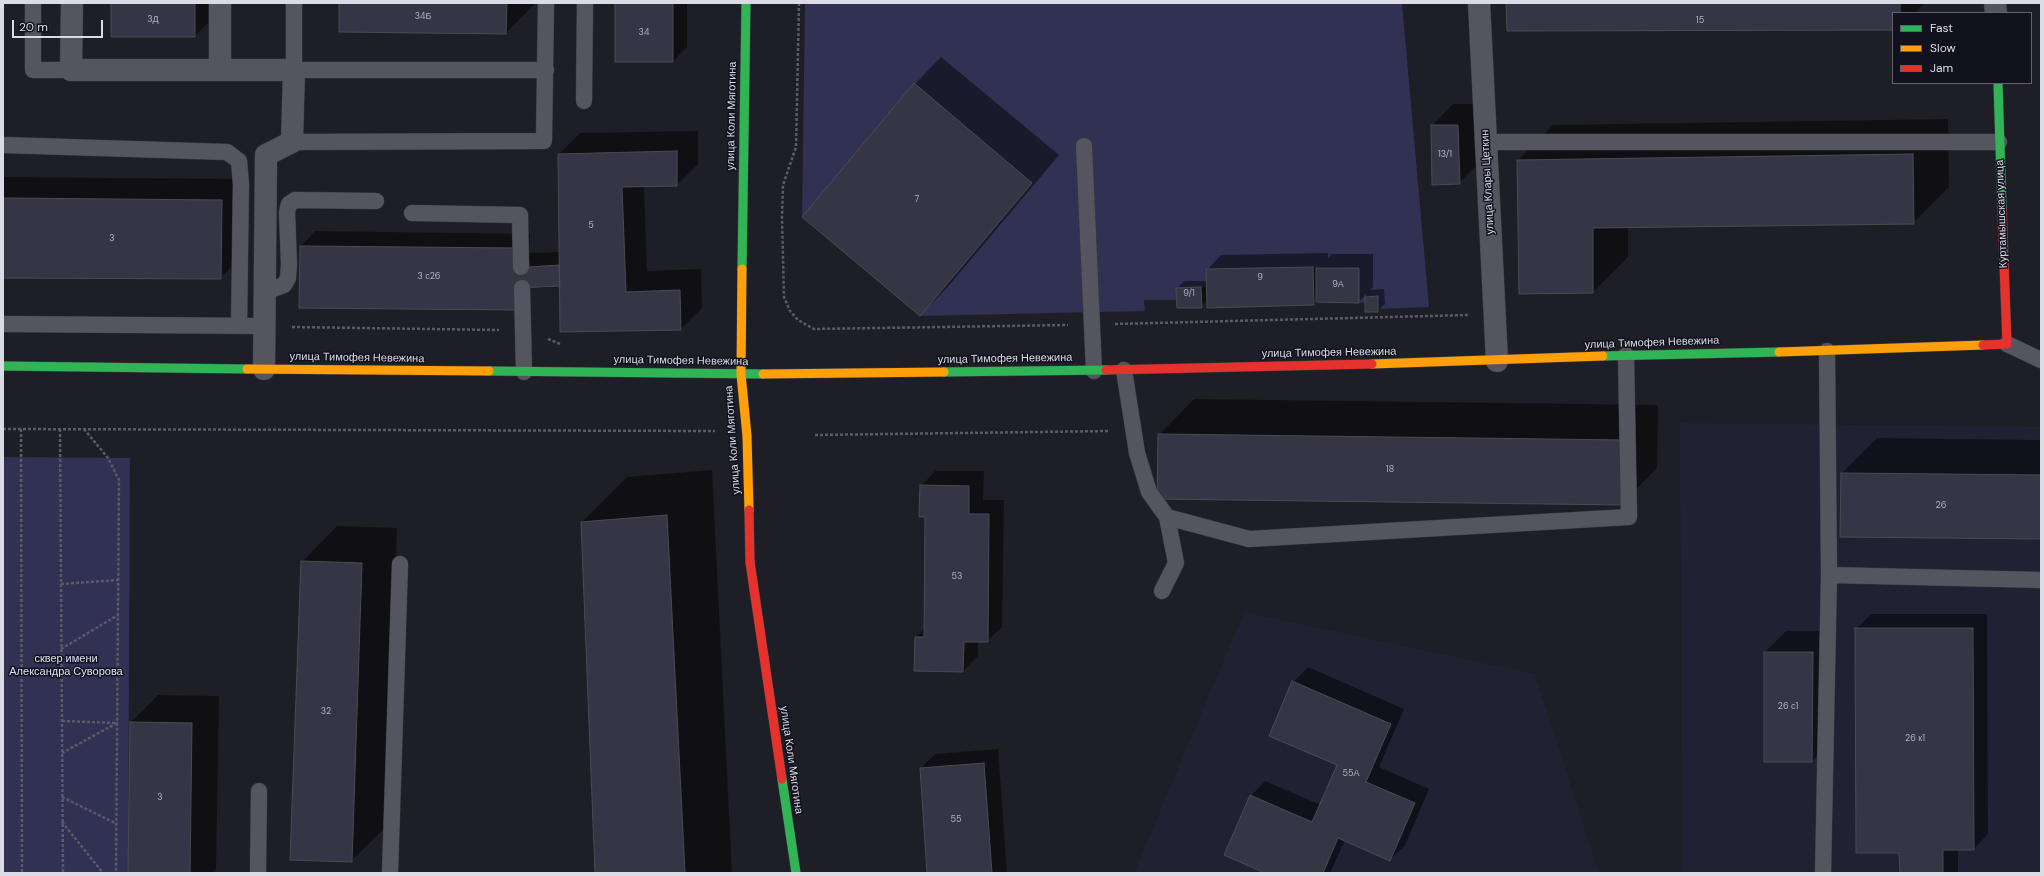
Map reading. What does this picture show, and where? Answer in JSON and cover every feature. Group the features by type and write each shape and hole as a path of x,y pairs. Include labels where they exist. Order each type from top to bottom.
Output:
{"street":[{"path":"72,3 71,70 294,70 292,142 266,155 264,369"},
{"path":"220,3 220,70"},
{"name":"улица Коли Мяготина","path":"746,3 741,374 747,436 750,562 796,873"},
{"name":"улица Клары Цеткин","path":"1480,3 1497,361"},
{"name":"Куртамышская улица","path":"1998,84 2007,344"},
{"name":"улица Тимофея Невежина","path":"3,366 741,374 1124,370 1497,361 1626,355 1827,351 2007,344"}],"lane":[{"path":"33,3 33,70 71,70"},
{"path":"294,3 294,70 546,70"},
{"path":"292,142 544,141 546,3"},
{"path":"584,101 585,3"},
{"path":"1486,142 1999,142"},
{"path":"3,146 227,152 239,162 241,184 239,326"},
{"path":"1084,146 1094,370"},
{"path":"264,292 284,285 288,278 289,265 286,212 289,204 295,200 376,200"},
{"path":"412,213 520,215 521,267"},
{"path":"522,288 524,372"},
{"path":"3,324 264,326"},
{"path":"2007,344 2041,360"},
{"path":"1823,873 1829,575 1827,351"},
{"path":"1167,517 1249,539 1629,518 1626,355"},
{"path":"1124,370 1137,453 1149,492 1167,517 1176,563 1162,591"},
{"path":"390,873 400,564"},
{"path":"1829,575 2041,580"},
{"path":"258,873 259,791"}],"path":[{"path":"799,3 796,147 783,185 782,217 784,297 790,311 798,320 814,329 1495,314"},
{"path":"264,326 522,330 566,346"},
{"path":"3,429 715,431"},
{"path":"21,429 22,873"},
{"path":"60,429 63,873"},
{"path":"84,429 108,458 119,480 116,873"},
{"path":"815,435 1133,430"},
{"path":"61,584 118,580"},
{"path":"61,649 118,615"},
{"path":"62,721 117,723"},
{"path":"62,753 117,723"},
{"path":"62,797 117,824"},
{"path":"62,822 103,873"}],"shaded area":[{"path":"1680,423 2041,427 2041,873 1682,873"},
{"path":"1244,612 1535,674 1599,873 1134,873"}],"green space":[{"path":"805,3 1402,3 1429,307 1377,309 1377,296 1365,297 1365,302 1359,303 1359,268 1313,267 1206,269 1206,287 1176,288 1176,300 1144,300 1145,311 920,316 802,217"},
{"name":"сквер имени Александра Суворова","path":"3,457 130,458 128,873 3,873"}],"building":[{"path":"111,3 195,3 195,37 111,37"},
{"path":"339,3 507,3 506,34 339,32"},
{"path":"615,3 673,3 673,62 615,62"},
{"path":"1506,3 1900,3 1900,12 1892,12 1892,30 1507,31"},
{"path":"914,83 1032,183 920,316 802,217"},
{"path":"1431,125 1458,125 1460,184 1432,185"},
{"path":"677,151 677,186 622,187 626,292 680,290 681,330 560,332 558,154"},
{"path":"1913,154 1914,224 1593,228 1593,293 1519,294 1517,160"},
{"path":"3,198 222,200 221,279 3,278"},
{"path":"300,246 516,248 515,268 559,265 560,286 515,288 515,310 299,308"},
{"path":"1313,267 1314,305 1207,308 1206,269"},
{"path":"1316,268 1359,268 1359,303 1316,302"},
{"path":"1201,287 1202,308 1177,308 1176,288"},
{"path":"1378,296 1378,312 1365,312 1365,297"},
{"path":"1158,434 1623,440 1622,505 1157,499"},
{"path":"1841,473 2041,475 2041,539 1840,537"},
{"path":"920,485 969,486 969,514 989,514 988,642 964,642 963,672 914,671 915,637 924,637 925,517 919,517"},
{"path":"667,515 685,873 595,873 581,522"},
{"path":"301,561 362,563 352,862 290,860"},
{"path":"1855,628 1973,628 1974,850 1943,850 1943,873 1900,873 1899,853 1856,853"},
{"path":"1764,652 1813,652 1812,762 1764,762"},
{"path":"1292,681 1391,724 1366,782 1415,803 1390,861 1338,838 1323,873 1265,873 1224,855 1250,795 1312,822 1337,765 1269,736"},
{"path":"130,722 192,723 190,873 128,873"},
{"path":"984,763 992,873 927,873 920,768"}],"traffic: fast":[{"path":"742,269 746,3"},
{"path":"1998,84 2002,209"},
{"path":"1603,356 1779,352"},
{"path":"3,366 247,369"},
{"path":"944,372 1106,370"},
{"path":"489,371 763,374"},
{"path":"782,779 796,873"}],"traffic: slow":[{"path":"742,269 741,374 747,436 749,510"},
{"path":"1779,352 1983,345"},
{"path":"1372,364 1603,356"},
{"path":"247,369 489,371"},
{"path":"763,374 944,372"}],"traffic: jam":[{"path":"1983,345 2007,344 2002,209"},
{"path":"1106,370 1372,364"},
{"path":"749,510 750,562 782,779"}]}
